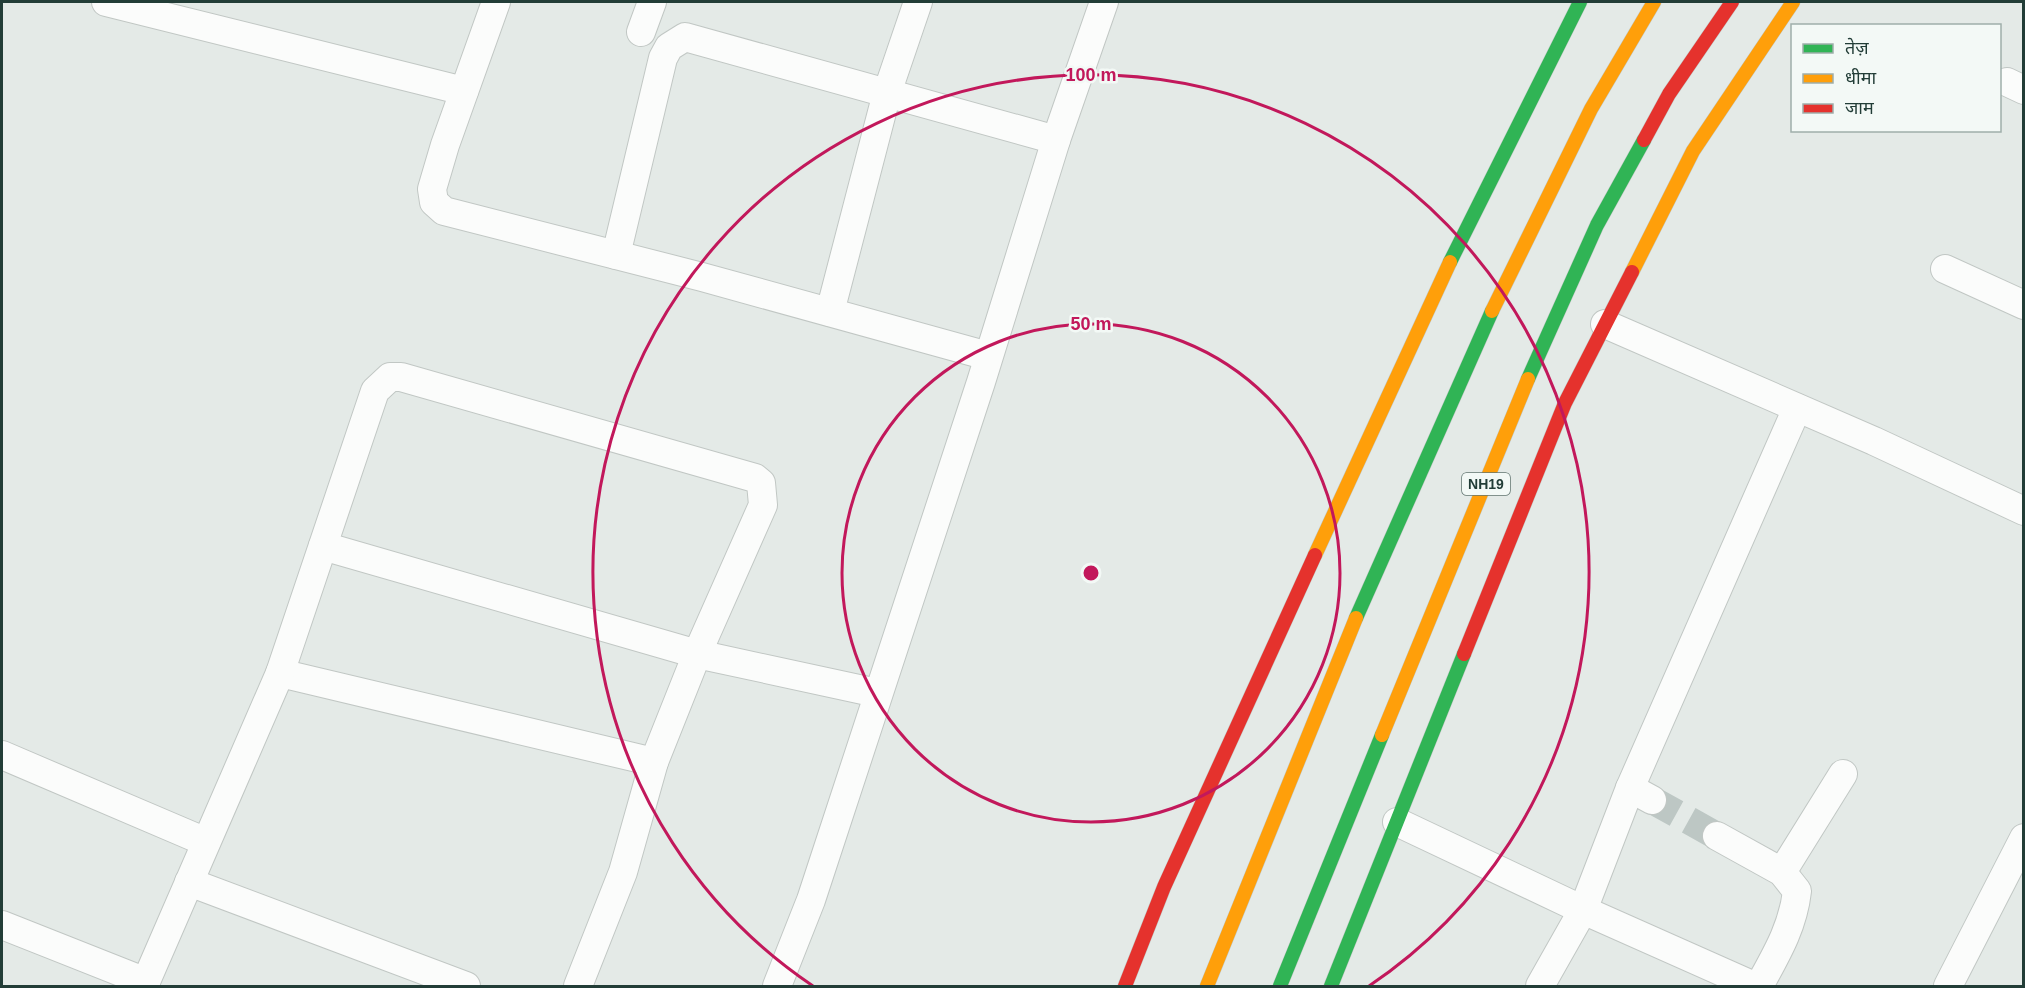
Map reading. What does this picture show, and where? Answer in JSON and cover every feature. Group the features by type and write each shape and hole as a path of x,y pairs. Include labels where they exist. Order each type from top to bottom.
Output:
{"main road":[{"path":"1125,987 1164,887 1428,307 1580,2"},
{"path":"1207,987 1341,650 1450,400 1556,177 1632,34 1654,2"},
{"name":"NH19","path":"1280,987 1542,345 1597,225 1669,94 1732,2"},
{"path":"1331,987 1565,403 1693,151 1793,2"}],"street":[{"path":"106,2 464,91"},
{"path":"496,2 432,189 434,202 444,211 830,312 988,356"},
{"path":"641,32 652,2"},
{"path":"830,312 887,93 918,2"},
{"path":"777,987 811,900 1056,140 1104,2"},
{"path":"616,255 663,58 669,46 685,37 1056,140"},
{"path":"1945,269 2024,305"},
{"path":"1605,324 2024,511"},
{"path":"2,925 145,984 280,673 375,391 390,377 401,377 755,478 761,483 764,494 763,505 697,654 654,762 623,872 578,987"},
{"path":"1540,987 1583,910 1641,794 1797,408"},
{"path":"323,546 697,654 877,693"},
{"path":"280,673 654,762"},
{"path":"2,755 206,842"},
{"path":"1782,872 1843,774"},
{"path":"1397,822 1583,910 1754,987"},
{"path":"1717,836 1782,872 1797,891 1795,914 1787,935 1759,987"},
{"path":"1948,987 2024,838"},
{"path":"189,882 419,978 466,987"}],"tunnel":[{"path":"1652,800 1717,836"}],"traffic: fast":[{"path":"1450,262 1580,2"},
{"path":"1528,379 1597,225 1644,140"},
{"path":"1356,618 1492,311"},
{"path":"1331,986 1464,654"},
{"path":"1280,986 1382,735"}],"traffic: slow":[{"path":"1492,311 1591,109 1654,2"},
{"path":"1632,272 1693,151 1793,2"},
{"path":"1315,555 1450,262"},
{"path":"1382,735 1528,379"},
{"path":"1207,986 1356,618"}],"traffic: jam":[{"path":"1644,140 1669,94 1732,2"},
{"path":"1464,654 1565,403 1632,272"},
{"path":"1125,986 1164,887 1315,555"}]}
